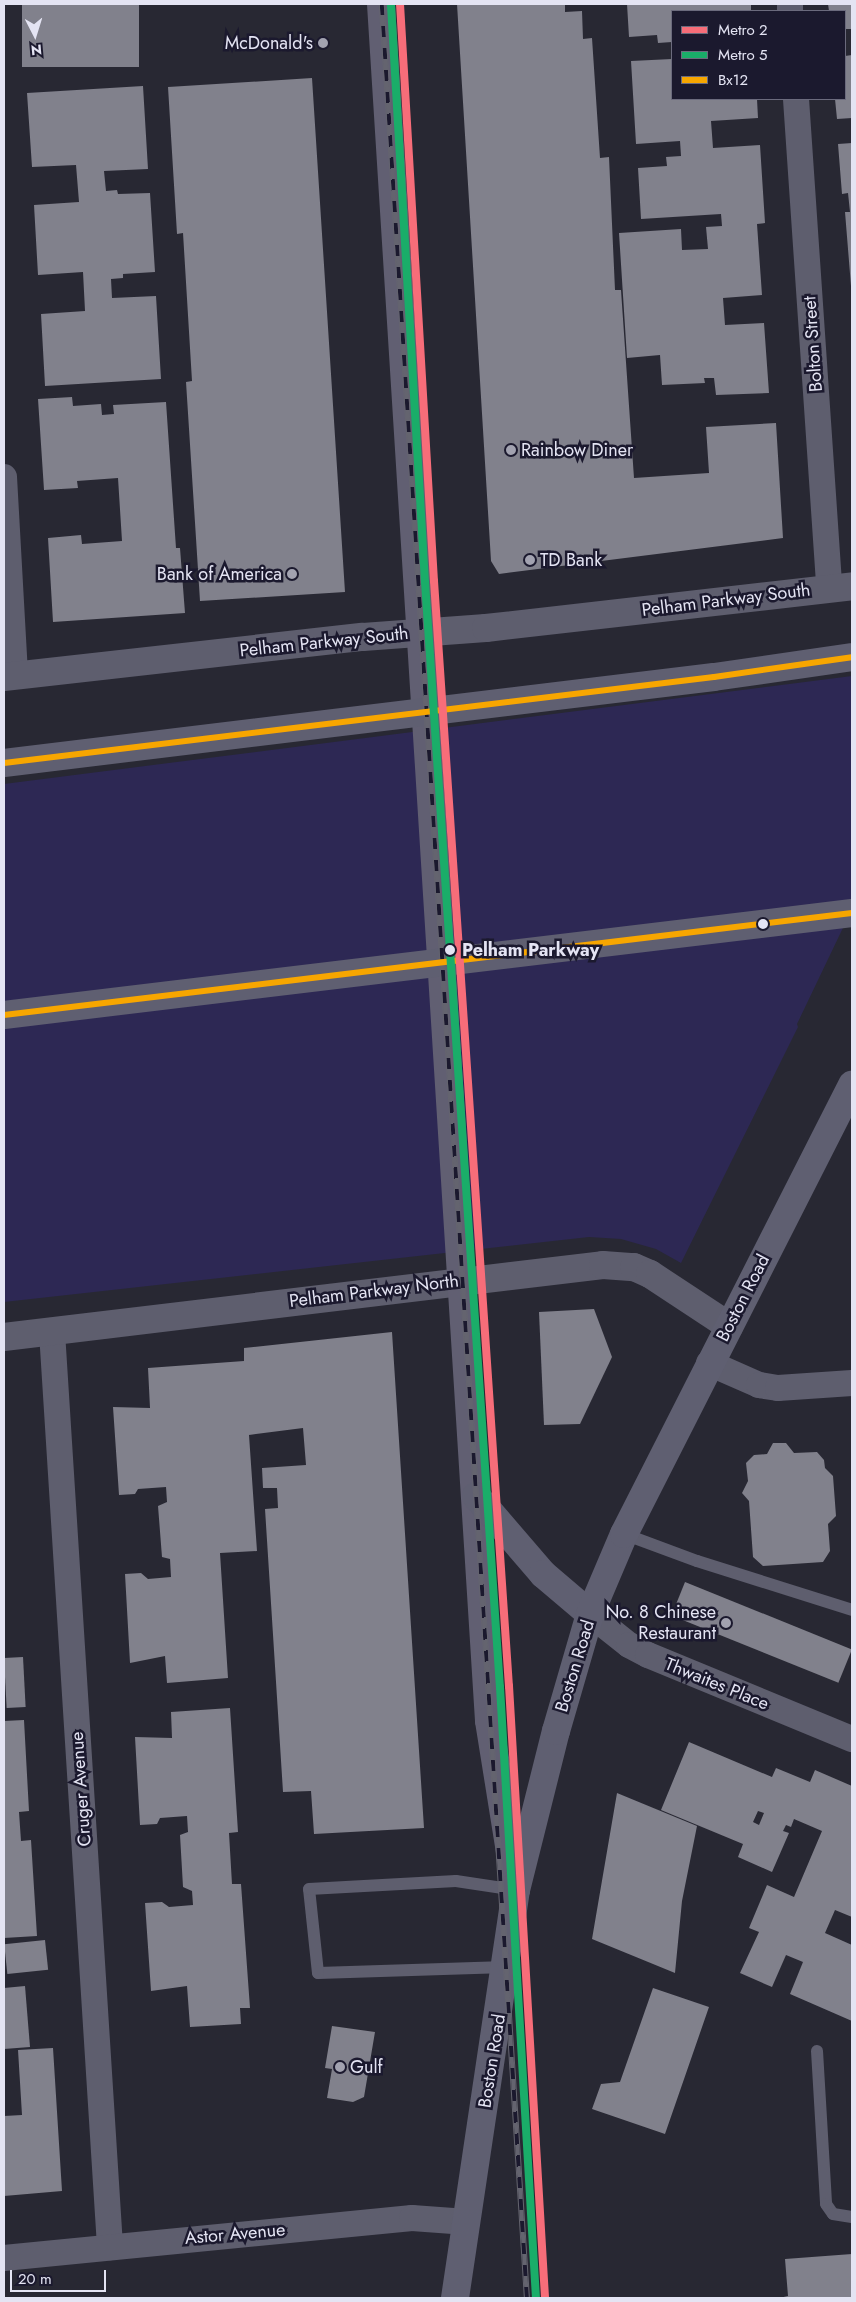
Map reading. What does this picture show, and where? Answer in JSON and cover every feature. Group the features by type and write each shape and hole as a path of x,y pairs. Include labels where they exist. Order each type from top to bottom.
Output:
{"main road":[{"path":"381,4 444,964 489,1721 516,1890"},
{"path":"4,763 428,712 852,657"},
{"path":"4,1015 444,964 852,913"},
{"name":"Boston Road","path":"455,2298 516,1890 553,1740 590,1614 624,1534 709,1362 852,1085"},
{"path":"476,1496 543,1574 590,1614"}],"street":[{"name":"Bolton Street","path":"796,100 840,587"},
{"path":"4,477 10,676"},
{"name":"Pelham Parkway South","path":"10,676 840,587"},
{"name":"Pelham Parkway North","path":"4,1337 462,1280 603,1265 634,1267 680,1292 729,1326"},
{"name":"Cruger Avenue","path":"52,1332 110,2247"},
{"path":"709,1362 759,1385 778,1388 819,1388 852,1383"},
{"name":"Thwaites Place","path":"590,1614 629,1645 648,1655 852,1739"},
{"name":"Astor Avenue","path":"4,2258 412,2218 466,2222"}],"lane":[{"path":"624,1534 697,1561 852,1610"},
{"path":"506,1967 318,1973 309,1889 456,1881 516,1890"},
{"path":"817,2051 826,2204 832,2214 852,2217"}],"shaded area":[{"name":"Pelham Parkway","path":"852,676 852,909 797,1024 798,1027 681,1263 656,1249 621,1239 589,1237 4,1302 4,784"}],"building":[{"path":"22,4 139,4 139,67 22,67"},
{"path":"457,4 565,4 565,12 582,11 583,39 592,38 600,158 609,157 615,290 621,290 634,478 709,473 706,427 776,423 783,538 499,574 491,561"},
{"path":"627,4 751,4 751,10 671,10 671,42 658,43 657,35 629,37"},
{"path":"828,4 852,4 852,29 846,29 846,10 829,10"},
{"path":"852,55 852,118 837,119 835,100 846,100 846,56"},
{"path":"671,59 671,100 757,100 758,118 711,121 713,148 760,145 765,223 757,224 762,295 723,298 725,325 764,323 769,393 716,395 714,378 704,378 705,383 662,385 660,355 627,358 619,233 681,229 682,250 708,249 706,227 722,226 721,214 641,219 638,168 667,166 666,157 681,156 680,141 636,144 631,61"},
{"path":"312,78 345,592 200,601 186,382 192,381 183,233 177,234 168,87"},
{"path":"143,86 148,169 104,171 106,191 117,190 118,194 150,193 155,272 123,274 123,278 111,279 112,298 156,296 161,379 45,386 41,314 85,311 83,272 38,275 34,205 79,202 76,165 32,167 27,93"},
{"path":"852,143 851,286 845,212 850,212 848,193 842,194 838,144"},
{"path":"72,397 73,406 101,404 102,415 114,414 113,405 166,402 176,548 180,548 185,613 53,622 48,538 81,535 82,544 122,541 118,478 77,481 78,488 44,490 38,399"},
{"path":"594,1309 612,1357 580,1424 544,1425 539,1312"},
{"path":"392,1332 424,1828 314,1834 311,1791 283,1792 265,1509 278,1508 277,1488 263,1488 262,1468 306,1465 303,1428 249,1435 257,1551 220,1553 228,1678 167,1683 165,1656 130,1663 125,1574 141,1573 148,1579 171,1577 170,1559 162,1557 158,1506 167,1502 166,1487 138,1489 135,1494 119,1495 113,1407 150,1408 148,1368 244,1361 244,1348"},
{"path":"773,1443 786,1443 794,1453 817,1452 824,1460 825,1468 833,1476 836,1516 828,1524 830,1551 823,1562 763,1566 753,1557 749,1501 742,1493 748,1481 746,1463 754,1455 767,1454"},
{"path":"685,1582 852,1649 838,1683 672,1615"},
{"path":"23,1657 26,1707 7,1708 4,1658"},
{"path":"230,1708 238,1832 229,1833 232,1884 241,1884 250,2008 240,2008 241,2024 190,2027 187,1986 151,1991 145,1903 162,1902 169,1907 193,1905 192,1891 183,1887 180,1835 188,1832 187,1816 160,1818 157,1824 140,1825 135,1737 172,1738 171,1712"},
{"path":"24,1720 29,1811 19,1812 21,1841 31,1840 37,1936 4,1938 4,1721"},
{"path":"689,1742 772,1777 776,1768 810,1782 815,1770 852,1786 852,1917 835,1910 825,1933 852,1945 852,2021 790,1994 803,1962 786,1955 772,1987 740,1973 759,1932 749,1928 767,1885 794,1897 822,1831 794,1819 791,1827 786,1825 783,1831 789,1833 772,1872 738,1857 743,1844 661,1810","holes":["758,1811 764,1813 759,1825 753,1822"]},
{"path":"617,1793 697,1826 682,1901 675,1973 592,1939"},
{"path":"45,1940 48,1970 7,1974 4,1944"},
{"path":"25,1986 30,2047 4,2049 4,1988"},
{"path":"653,1988 709,2007 665,2134 592,2109 601,2084 620,2082"},
{"path":"332,2026 375,2032 364,2097 353,2102 327,2098 332,2069 325,2068"},
{"path":"53,2048 62,2191 4,2196 4,2116 22,2115 18,2050"},
{"path":"852,2254 852,2298 779,2298 788,2296 785,2259"}],"railway":[{"path":"382,4 527,2298"}],"metro line":[{"name":"2","path":"400,4 434,581 509,1686 545,2298"},
{"name":"5","path":"391,5 425,582 500,1687 536,2298"}],"transit line":[{"name":"Bx12","path":"4,763 714,677 852,657"},
{"name":"Bx12","path":"4,1015 852,913"}],"place":[{"name":"McDonald's","path":"323,43"},
{"name":"Rainbow Diner","path":"511,450"},
{"name":"TD Bank","path":"530,560"},
{"name":"Bank of America","path":"292,574"},
{"name":"Pelham Parkway","path":"450,950"},
{"name":"No. 8 Chinese Restaurant","path":"726,1623"},
{"name":"Gulf","path":"340,2067"}]}
